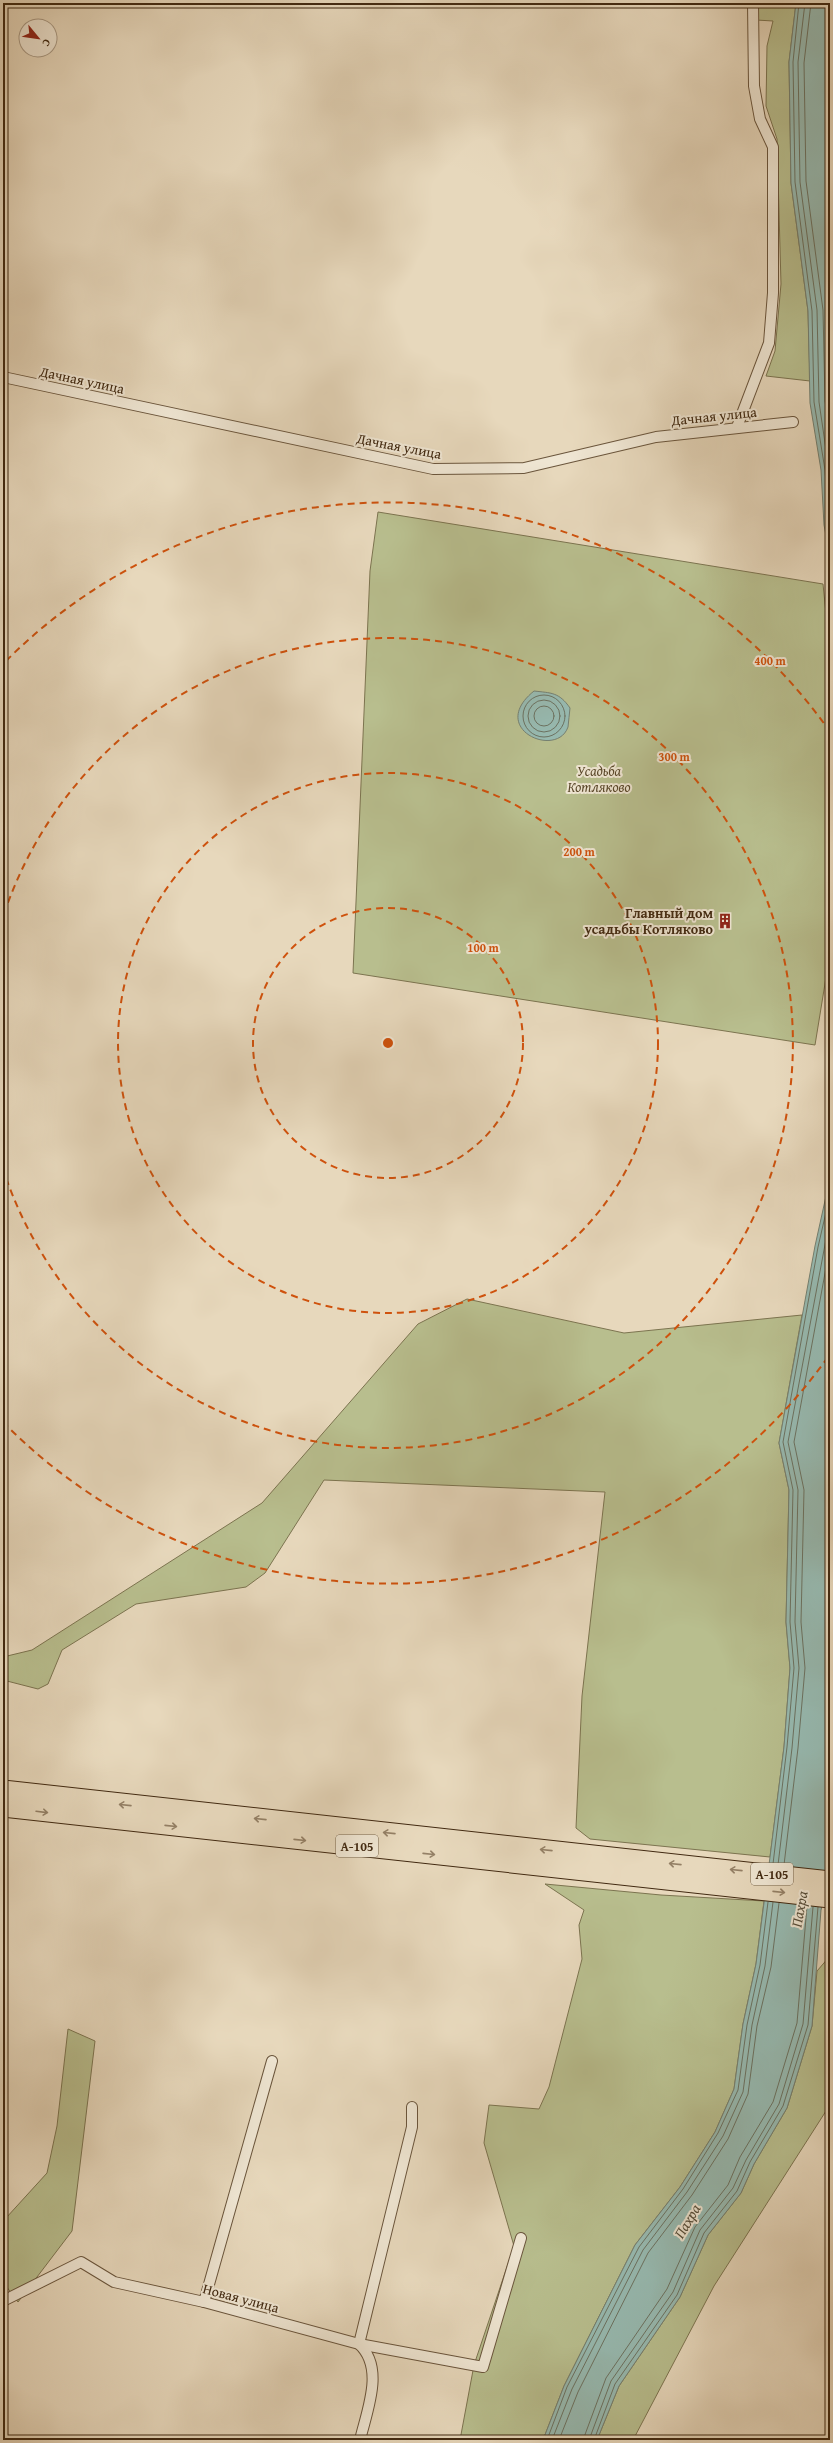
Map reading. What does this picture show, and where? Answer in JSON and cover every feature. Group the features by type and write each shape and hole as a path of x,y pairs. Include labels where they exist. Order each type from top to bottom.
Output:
{"highway":[{"name":"А-105","path":"3,1790 713,1876 830,1898"},
{"name":"А-105","path":"3,1807 713,1876 830,1881"}],"street":[{"path":"737,427 768,343 773,293 773,147 760,119 754,86 753,3"},
{"name":"Дачная улица","path":"3,377 433,468 524,468 656,437 792,422"},
{"path":"204,2302 272,2061"},
{"path":"360,2440 374,2378 368,2352 359,2344 412,2127 412,2107"},
{"name":"Новая улица","path":"3,2301 81,2262 114,2282 204,2302 359,2344 483,2367 521,2238"}],"green space":[{"path":"756,3 796,3 789,62 791,183 808,311 810,381 766,376 775,351 781,284 777,139 766,106 767,46 773,21 756,20"},
{"name":"Усадьба Котляково","path":"378,512 823,584 830,653 830,953 815,1045 353,973 370,571"},
{"path":"467,1299 624,1333 802,1315 779,1443 789,1490 786,1622 790,1668 784,1747 770,1857 590,1839 576,1828 582,1696 605,1492 324,1480 265,1573 246,1587 136,1604 62,1650 48,1684 38,1689 3,1680 3,1657 32,1650 262,1503 418,1324"},
{"path":"545,1884 661,1895 764,1901 756,1964 743,2024 734,2089 715,2132 680,2187 635,2245 564,2386 543,2440 460,2440 474,2365 514,2246 484,2143 489,2105 539,2109 549,2087 582,1959 579,1925 584,1910"},
{"path":"830,1956 830,2084 826,2111 714,2286 633,2440 597,2440 619,2386 680,2297 708,2235 741,2193 754,2164 787,2108 812,2026 817,1971"},
{"path":"68,2029 95,2041 72,2231 18,2302 3,2282 3,2218 6,2218 47,2173 57,2126"}],"water":[{"path":"796,3 830,3 830,557 824,525 821,470 810,403 808,311 791,183 789,62"},
{"path":"534,691 554,694 562,699 570,708 568,727 561,736 551,740 540,740 529,735 521,728 518,717 522,705"},
{"name":"Пахра","path":"830,1178 830,1877 821,1910 812,2026 787,2108 754,2164 741,2193 708,2235 680,2297 619,2386 597,2440 543,2440 564,2386 635,2245 680,2187 715,2132 734,2089 743,2024 756,1964 784,1747 790,1668 786,1622 789,1490 779,1443 815,1246"}],"place":[{"name":"Главный дом усадьбы Котляково","path":"725,921"}]}
